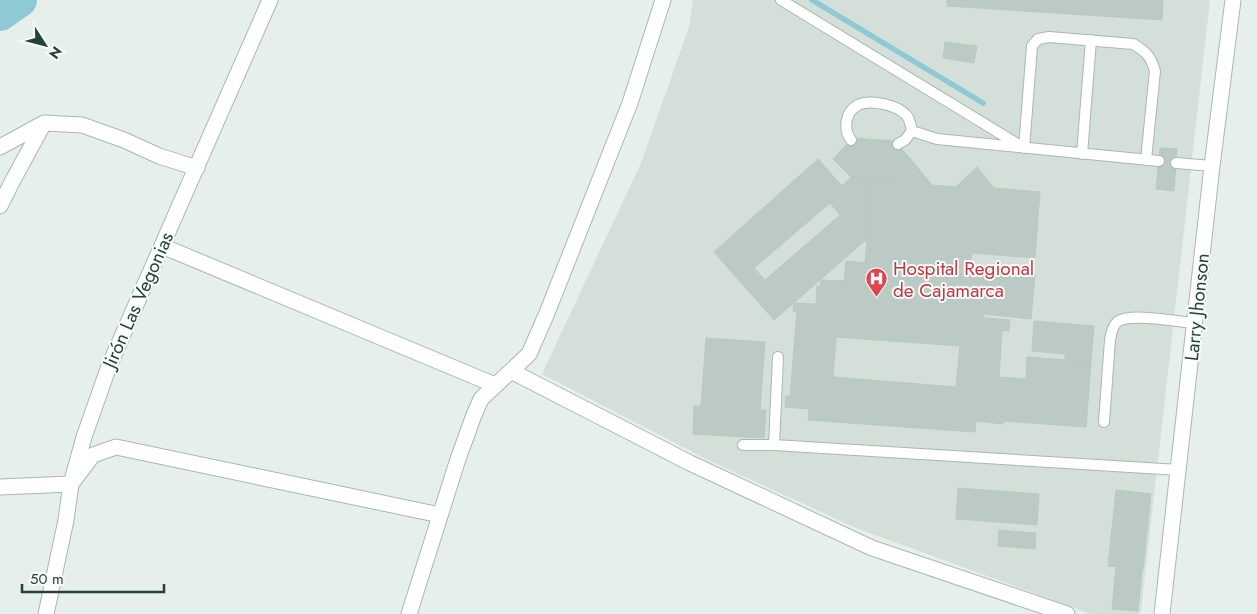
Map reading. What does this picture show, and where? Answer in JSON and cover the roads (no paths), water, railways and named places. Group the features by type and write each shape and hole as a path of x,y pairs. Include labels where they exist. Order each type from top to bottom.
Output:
{"street":[{"name":"Jirón Las Vegonias","path":"46,614 66,520 71,484 84,437 108,366 270,0"},
{"path":"410,614 458,459 474,415 481,399 529,354 630,103 664,0"},
{"name":"Larry Jhonson","path":"1162,614 1212,166 1233,0"},
{"path":"0,147 44,123 82,125 124,140 159,156 197,168"},
{"path":"0,206 44,123"},
{"path":"162,246 495,385"},
{"path":"511,371 690,463 872,548 1067,614"},
{"path":"0,487 71,484 93,455 116,447 440,516"}],"lane":[{"path":"782,0 1024,148"},
{"path":"1024,148 1032,46 1038,39 1049,36 1133,44 1144,50 1151,59 1155,71 1146,160"},
{"path":"1082,154 1092,40"},
{"path":"852,140 847,134 846,123 849,113 858,105 870,103 890,106 902,111 908,118 912,131"},
{"path":"912,131 937,140 1159,161"},
{"path":"898,144 912,131"},
{"path":"1176,163 1212,166"},
{"path":"1104,422 1110,340 1112,330 1118,321 1130,318 1195,323"},
{"path":"774,445 778,357"},
{"path":"743,445 774,445 1179,470"}],"waterway":[{"path":"0,14 20,0"},
{"path":"812,0 983,103"}],"place":[{"name":"Hospital Regional de Cajamarca","path":"877,298"}]}
